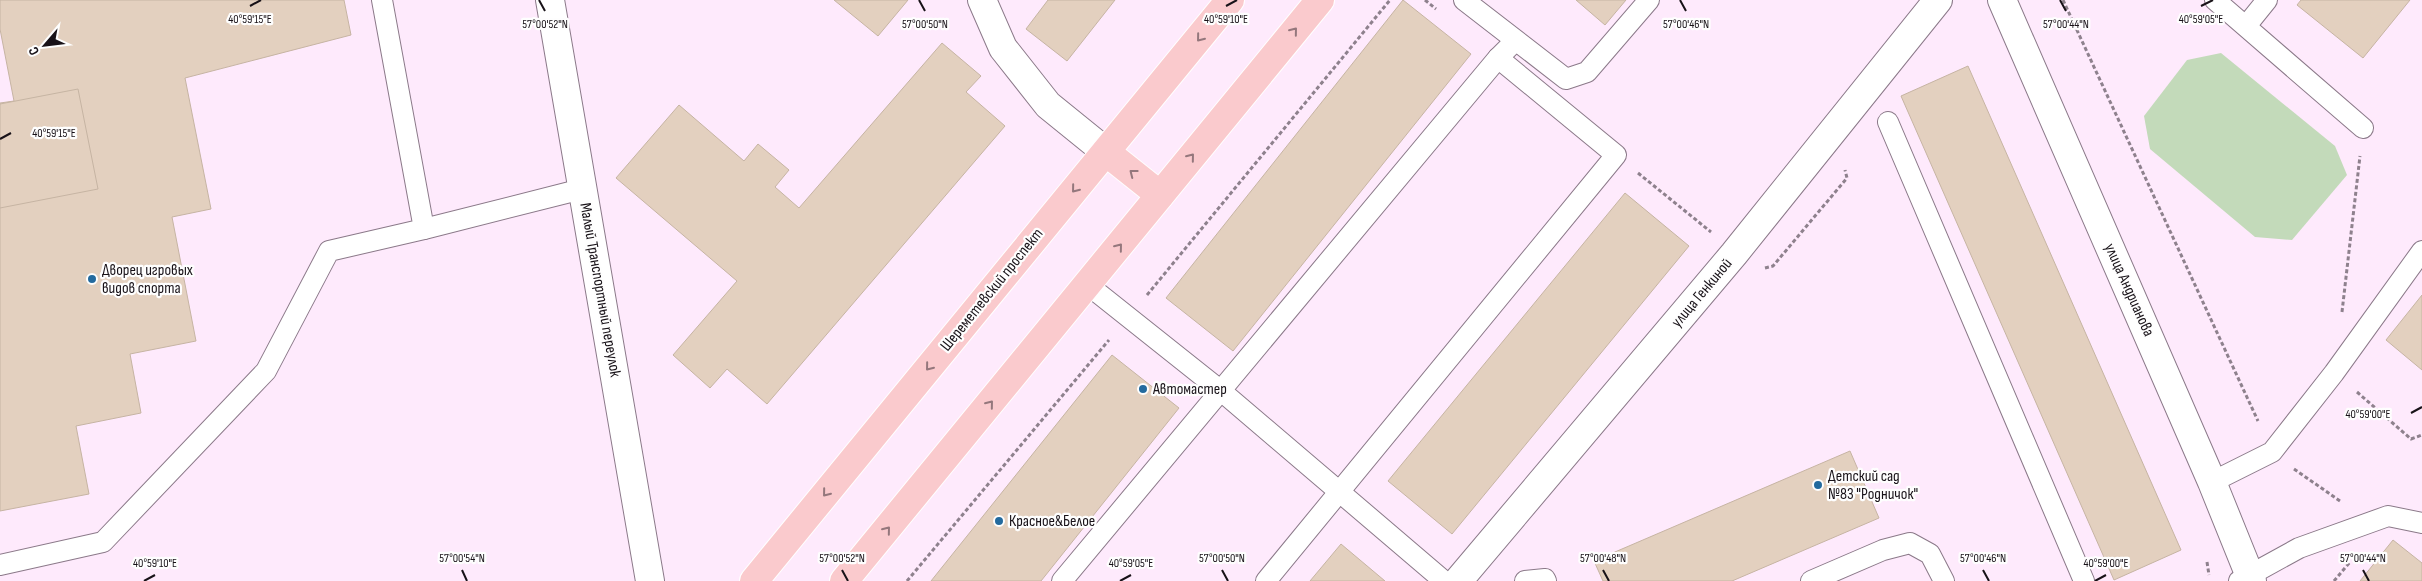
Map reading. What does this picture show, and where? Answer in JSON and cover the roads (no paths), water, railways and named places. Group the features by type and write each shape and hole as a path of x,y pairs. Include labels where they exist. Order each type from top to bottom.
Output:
{"main road":[{"name":"Шереметевский проспект","path":"754,581 1230,0"},
{"path":"844,581 1320,0"},
{"path":"1106,152 1160,195"}],"street":[{"name":"Малый Транспортный переулок","path":"550,0 650,581"},
{"path":"982,0 1003,48 1048,106 1106,152"},
{"name":"улица Генкиной","path":"1458,581 1734,254 1938,0"},
{"name":"улица Андрианова","path":"2002,0 2212,482 2251,580"}],"lane":[{"path":"382,0 424,229"},
{"path":"1464,0 1515,41 1566,78 1587,72 1649,0"},
{"path":"2216,0 2363,128"},
{"path":"2246,26 2267,0"},
{"path":"1062,581 1498,58 1515,41"},
{"path":"1266,581 1616,155 1498,58"},
{"path":"1888,122 2084,581"},
{"path":"0,565 103,542 266,371 329,252 582,189"},
{"path":"2212,482 2272,452 2334,373 2422,251"},
{"path":"1088,285 1220,390 1444,581"},
{"path":"2251,580 2299,548 2388,516 2422,523"},
{"path":"1811,581 1883,550 1910,543 1930,554 1944,581"},
{"path":"1525,581 1545,579 1546,581"}],"place":[{"name":"Дворец игровых видов спорта","path":"92,279"},
{"name":"Автомастер","path":"1143,389"},
{"name":"Детский сад №83 \"Родничок\"","path":"1818,485"},
{"name":"Красное&Белое","path":"999,521"}]}
